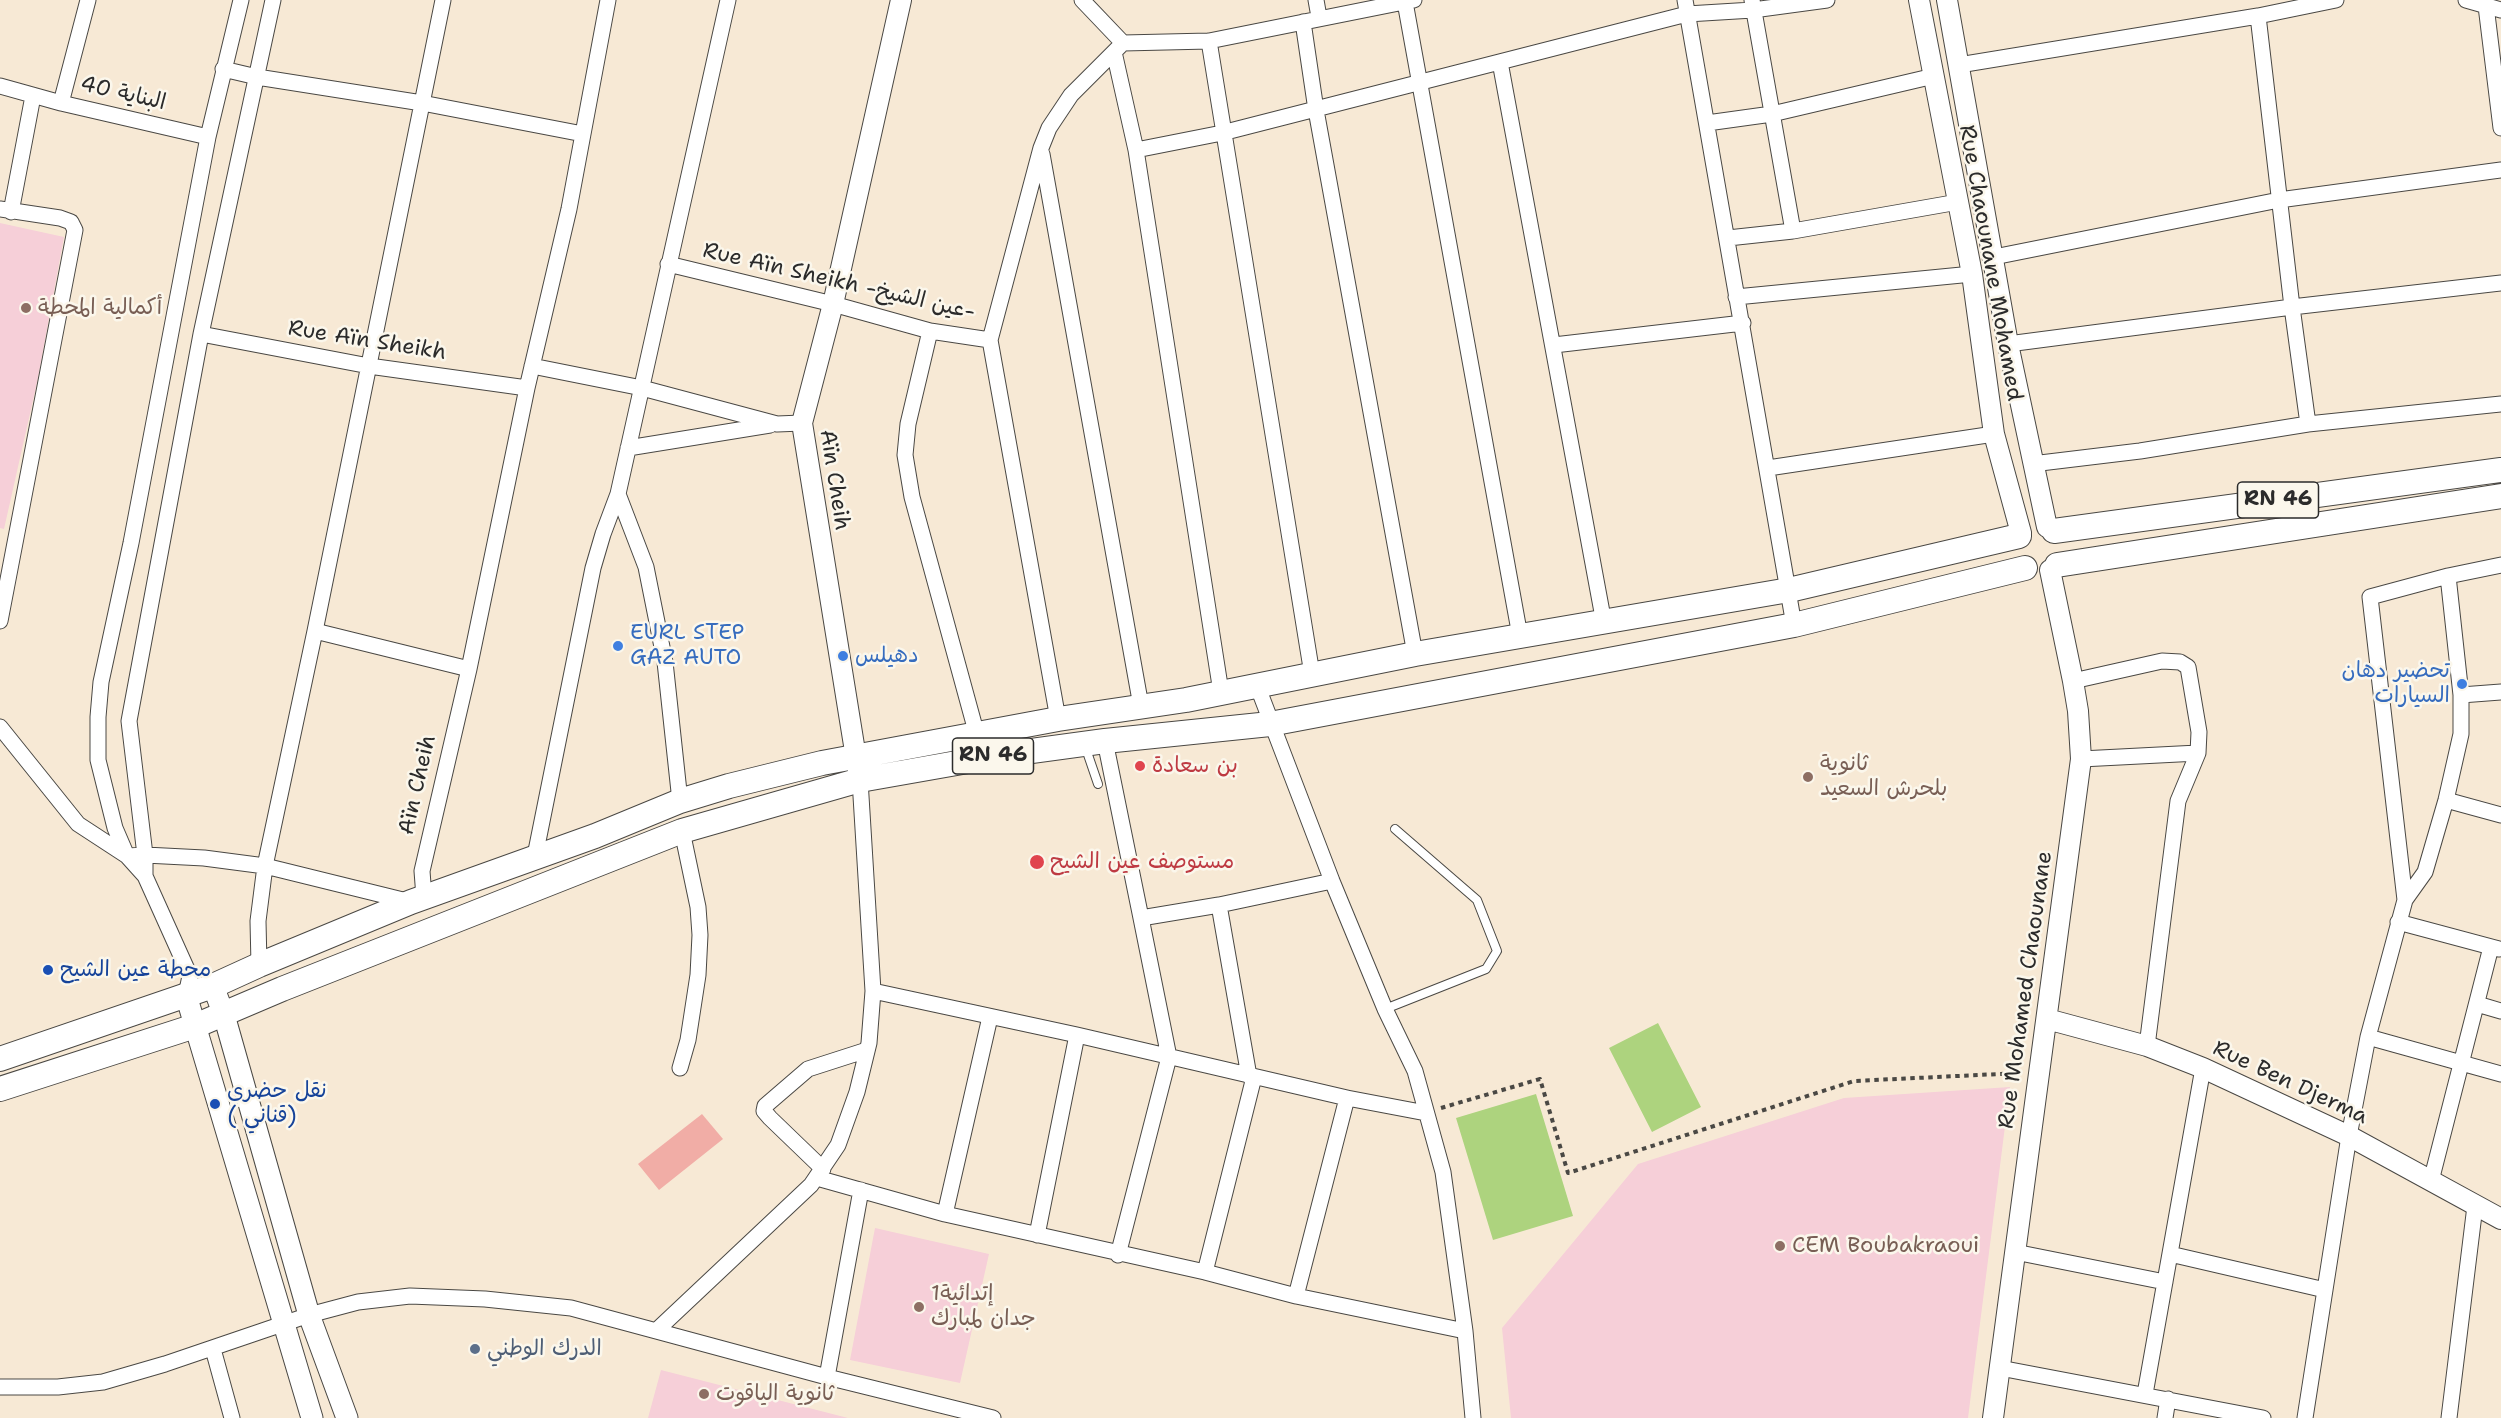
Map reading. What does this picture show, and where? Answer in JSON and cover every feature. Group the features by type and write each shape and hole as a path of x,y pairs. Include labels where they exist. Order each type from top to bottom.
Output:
{"main road":[{"name":"RN 46","path":"2051,529 2501,470"},
{"name":"RN 46","path":"2053,567 2501,496"},
{"path":"2033,526 2051,529 2063,547 2053,567 2037,573 2025,568 2016,557 2016,543 2020,534 2033,526"},
{"name":"RN 46","path":"0,1089 195,1026 282,988 682,831 857,769 977,735 1221,692 1415,654 1790,590 2020,534"},
{"name":"RN 46","path":"0,1059 188,986 213,986 418,900 595,836 680,801 729,786 857,769 1270,724 1794,625 2025,568"},
{"path":"188,986 195,1026 312,1418"},
{"path":"213,986 224,1015 309,1315 347,1418"}],"street":[{"name":"البناية 40","path":"88,0 61,103 208,137"},
{"path":"127,856 109,809 99,760 98,717 101,682 131,543 208,137 241,0"},
{"path":"145,876 145,855 129,721 201,334 273,0"},
{"path":"259,965 258,921 265,866 315,632 443,0"},
{"name":"Aïn Cheih","path":"418,900 422,871 469,669 527,388 569,209 608,0"},
{"path":"535,856 593,568 618,494 728,0"},
{"path":"802,423 833,304 899,0"},
{"path":"1082,0 1118,47 1221,692"},
{"path":"1316,0 1319,17"},
{"path":"1136,150 1222,134 1316,110 1500,62 1686,7 1827,0"},
{"name":"Rue Chaounane Mohamed","path":"1919,0 1972,274 1994,435 2020,534"},
{"name":"Rue Chaounane Mohamed","path":"1947,0 2008,344 2032,464 2051,529"},
{"path":"1959,64 2258,16 2336,0"},
{"path":"2466,0 2494,8 2501,128"},
{"path":"1118,47 1209,41 1319,17 1409,1 1418,83 1520,636"},
{"path":"1753,5 1793,231"},
{"path":"1686,7 1790,590 1794,625"},
{"path":"2258,16 2308,424"},
{"path":"1303,22 1316,110 1415,654"},
{"path":"1209,41 1222,134 1312,674"},
{"name":"Rue Aïn Sheikh -عين الشيخ-","path":"668,264 833,304 930,331 990,340 1041,148 1049,128 1071,95 1118,47"},
{"path":"1500,62 1604,623"},
{"path":"223,69 256,77 422,103 583,134"},
{"path":"1707,123 1772,114 1934,76"},
{"path":"0,86 61,103"},
{"path":"0,621 75,230 71,222 60,218 6,210 33,96"},
{"path":"1041,148 1141,706"},
{"path":"1994,256 2279,200 2501,170"},
{"path":"1728,238 1793,231 1958,202"},
{"path":"1736,297 1972,274"},
{"path":"2008,344 2292,307 2501,283"},
{"path":"1554,345 1743,323"},
{"path":"930,331 908,423 905,455 912,497 977,735"},
{"name":"Rue Aïn Sheikh","path":"201,334 369,366 527,388"},
{"path":"990,340 1058,719"},
{"name":"Aïn Cheih","path":"532,366 642,388 777,424 802,423 857,769"},
{"path":"2032,464 2140,451 2308,424 2501,404"},
{"path":"628,448 777,424"},
{"path":"1768,468 1994,435"},
{"path":"618,494 645,567 663,651 680,801"},
{"path":"2405,900 2370,597 2448,576 2501,565"},
{"name":"Rue Mohamed Chaounane","path":"1994,1418 2081,759 2073,681 2053,567"},
{"path":"2305,1418 2349,1136 2368,1037 2405,900 2425,872 2446,800 2461,734 2461,695 2448,576"},
{"path":"315,632 469,669"},
{"path":"2073,681 2162,661 2180,662 2188,667 2199,732 2198,753 2178,801 2146,1046"},
{"path":"1257,685 1332,881 1385,1009 1415,1071 1443,1172 1466,1331 1473,1418"},
{"path":"2461,695 2501,692"},
{"path":"0,727 78,824 127,856 145,876 188,986"},
{"path":"1095,743 1141,918 1169,1057 1118,1255"},
{"path":"2081,759 2198,753"},
{"path":"657,1330 820,1174 838,1145 857,1092 867,1050 873,991 857,769"},
{"path":"2446,800 2501,815"},
{"path":"680,1068 688,1040 696,986 700,935 698,907 682,831"},
{"path":"127,856 204,858 265,866 418,900"},
{"path":"1141,918 1220,905 1332,881"},
{"path":"1204,1272 1251,1076 1220,905"},
{"path":"2398,922 2496,949 2477,1005 2431,1182"},
{"path":"873,991 1077,1035 1347,1098 1426,1113"},
{"path":"2477,1005 2501,1011"},
{"path":"945,1214 990,1017"},
{"name":"Rue Ben Djerma","path":"2047,1019 2146,1046 2203,1068 2349,1136 2501,1218"},
{"path":"1037,1235 1077,1035"},
{"path":"2368,1037 2501,1074"},
{"path":"867,1050 808,1069 765,1106 764,1111 820,1174 861,1191 945,1214 1118,1255 1204,1272 1296,1296 1466,1331"},
{"path":"2145,1394 2203,1068"},
{"path":"1296,1296 1347,1098"},
{"path":"827,1377 861,1191"},
{"path":"2449,1418 2475,1206"},
{"path":"2015,1252 2165,1282"},
{"path":"2170,1254 2325,1290"},
{"path":"0,1387 58,1387 103,1382 213,1349 309,1315 358,1302 421,1296 485,1299 571,1308 827,1377 993,1418"},
{"path":"213,1349 232,1418"},
{"path":"2000,1368 2145,1394 2228,1414 2263,1418"},
{"path":"2166,1418 2168,1399"}],"lane":[{"path":"1095,743 1098,784"},
{"path":"1385,1009 1486,969 1497,951 1477,900 1395,829"}],"path":[{"path":"1426,1113 1540,1079 1568,1173 1854,1081 2039,1071"}],"shaded area":[{"name":"أكمالية المحطة","path":"0,223 64,237 38,378 4,529 0,528"},
{"name":"CEM Boubakraoui","path":"2010,1087 1968,1418 1511,1418 1502,1328 1638,1164 1844,1098"},
{"name":"1إتدائية جدان لمبارك","path":"875,1228 989,1254 960,1383 850,1360"},
{"name":"ثانوية الياقوت","path":"661,1370 848,1418 648,1418"}],"green space":[{"path":"1658,1023 1701,1107 1652,1132 1609,1048"},
{"path":"1536,1094 1573,1216 1493,1240 1456,1118"}],"building":[{"path":"702,1114 723,1139 659,1190 638,1164"}],"place":[{"name":"أكمالية المحطة","path":"26,308"},
{"name":"EURL STEP GAZ AUTO","path":"618,646"},
{"name":"دهيلس","path":"843,656"},
{"name":"تحضير دهان السيارات","path":"2462,684"},
{"name":"بن سعادة","path":"1140,766"},
{"name":"ثانوية بلحرش السعيد","path":"1808,777"},
{"name":"مستوصف عين الشيح","path":"1037,862"},
{"name":"محطة عين الشيح","path":"48,970"},
{"name":"نقل حضري ( قناني)","path":"215,1104"},
{"name":"CEM Boubakraoui","path":"1780,1246"},
{"name":"1إتدائية جدان لمبارك","path":"919,1307"},
{"name":"الدرك الوطني","path":"475,1349"},
{"name":"ثانوية الياقوت","path":"704,1394"}]}
